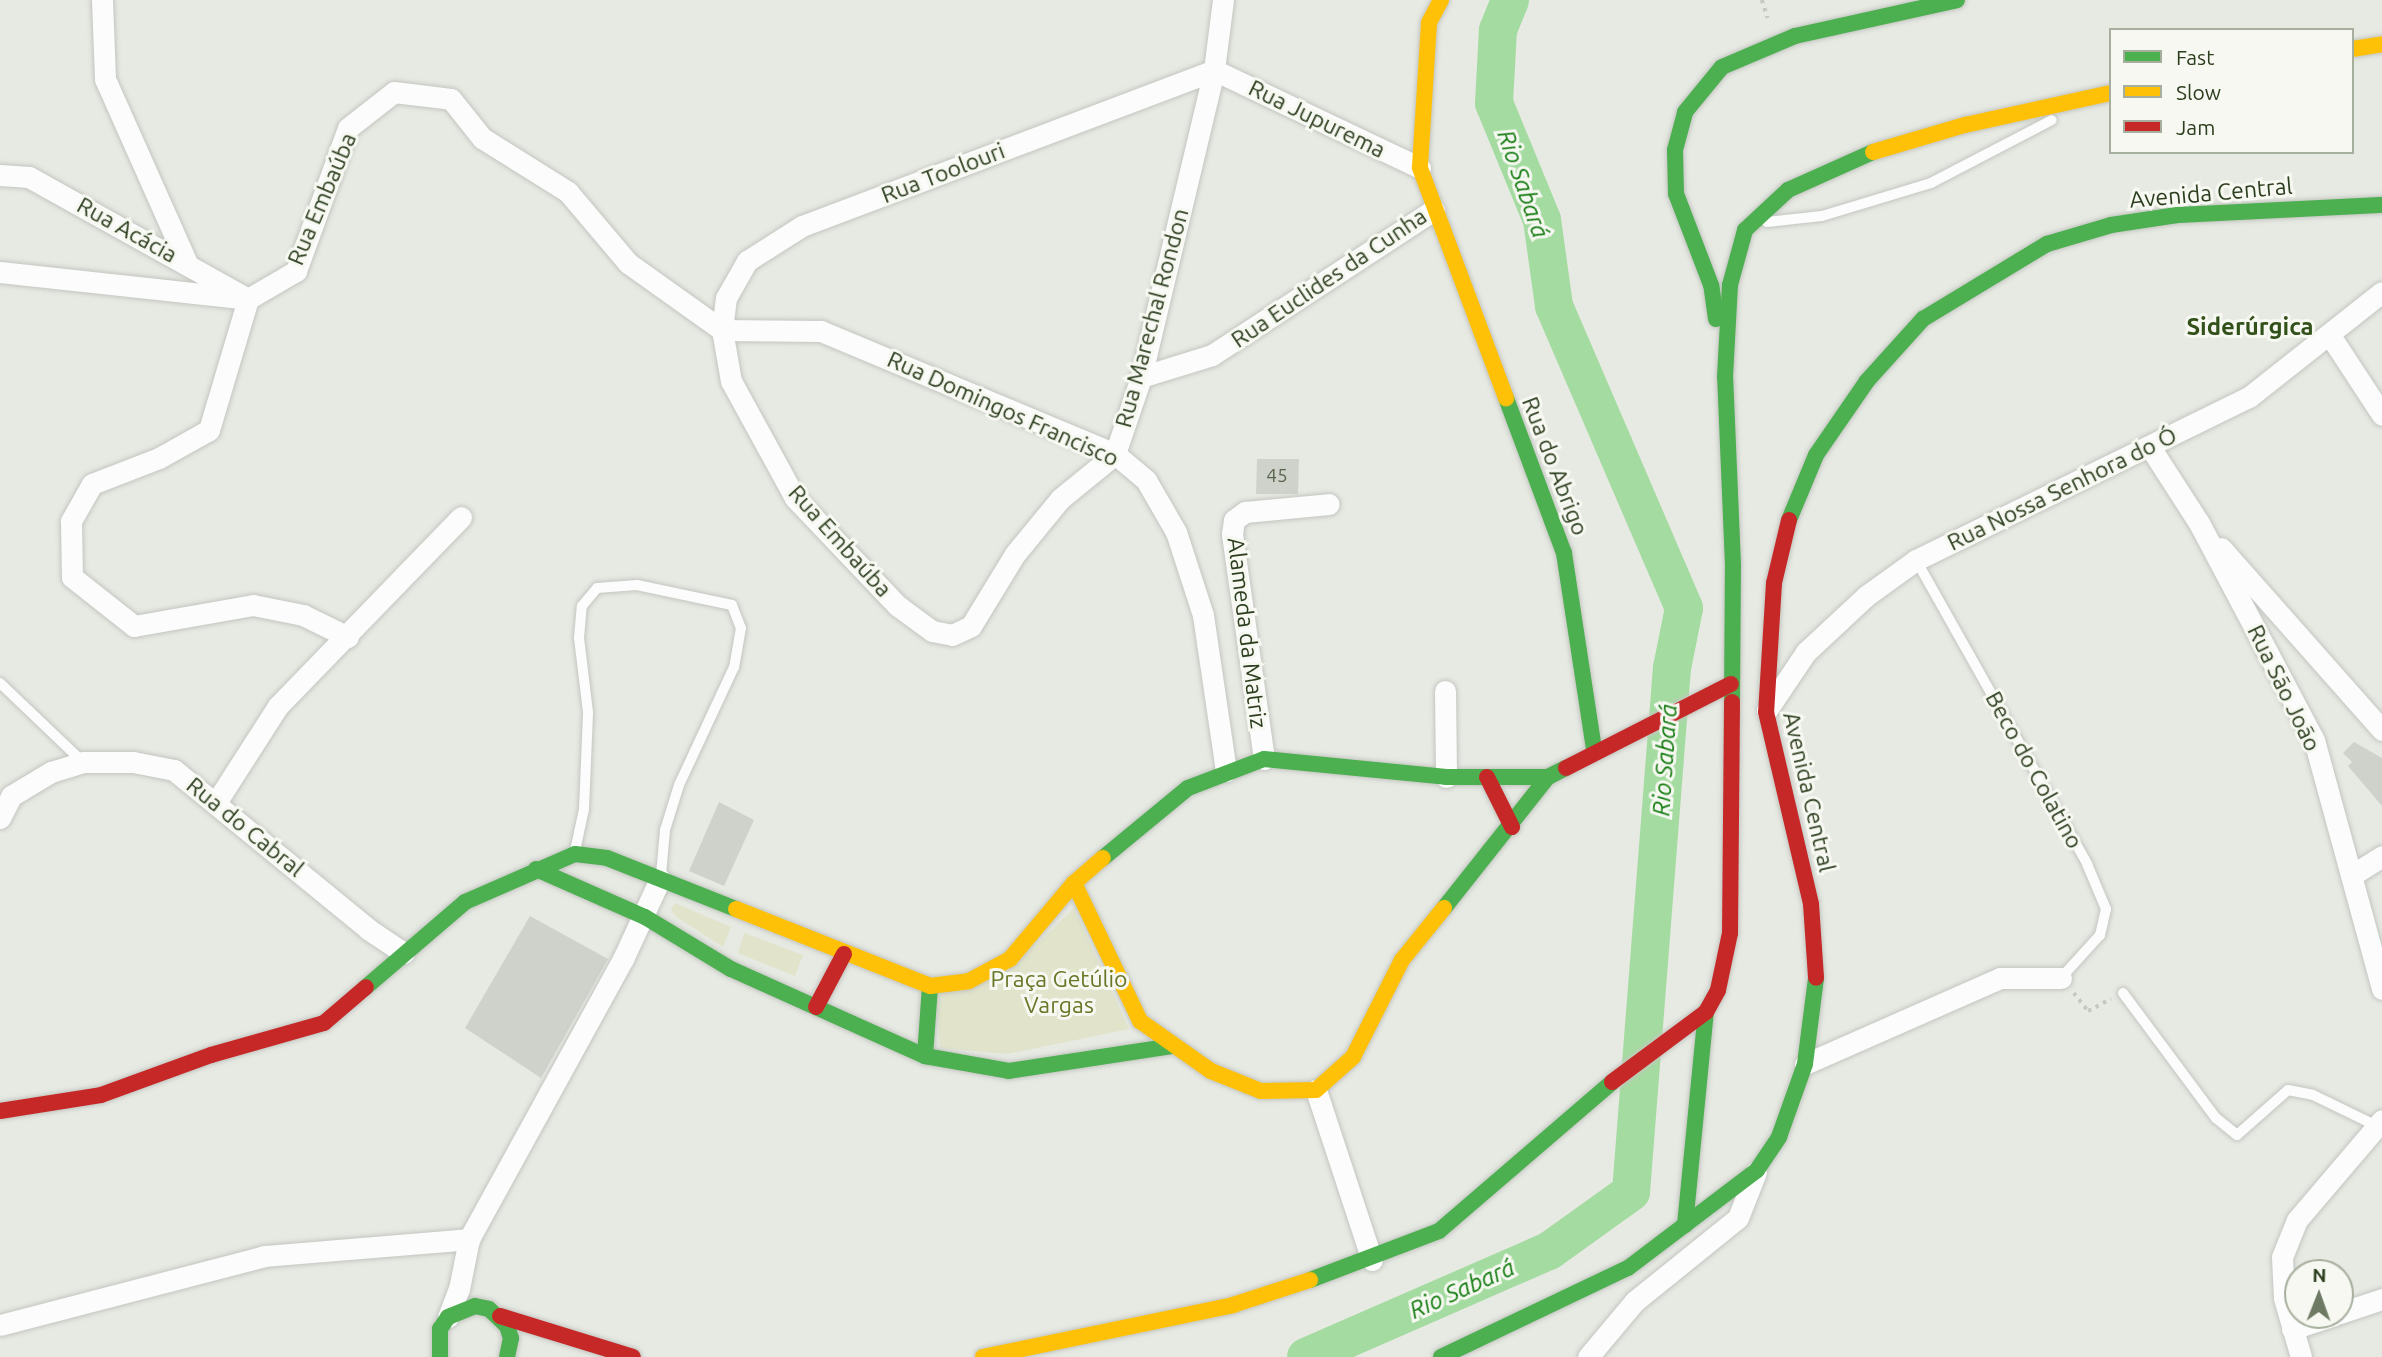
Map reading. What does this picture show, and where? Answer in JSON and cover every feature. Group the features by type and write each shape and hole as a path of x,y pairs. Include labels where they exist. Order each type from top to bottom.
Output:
{"main road":[{"name":"Rua Euclides da Cunha","path":"1434,210 1420,168 1429,23 1441,0"},
{"path":"1725,377 1712,285 1700,231 1676,194 1675,150 1685,112 1722,66 1795,36 1957,0"},
{"path":"2354,49 2382,44"},
{"path":"983,1357 1029,1351 1233,1305 1372,1260 1439,1231 1485,1196 1587,1101 1669,1044 1706,1012 1718,990 1730,933 1733,565 1725,377 1730,285 1743,228 1788,190 1853,159 1965,125 2104,94"},
{"name":"Avenida Central","path":"1441,1357 1628,1268 1757,1170 1779,1137 1805,1064 1816,975 1811,904 1766,712 1774,583 1790,514 1816,455 1867,381 1923,319 2047,244 2111,225 2177,215 2382,205"},
{"name":"Rua do Abrigo","path":"1434,210 1564,553 1594,749"},
{"path":"1073,883 1140,1021 1211,1071 1261,1091 1316,1090 1353,1057 1402,960 1511,827 1548,777 1594,749 1704,694 1731,684"},
{"path":"0,1111 101,1095 211,1055 324,1023 465,902 575,854 607,858 930,986 969,981 1010,958 1073,883 1152,814 1188,788 1226,771 1264,759 1446,777 1548,777"},
{"path":"1487,777 1511,827"},
{"path":"536,869 645,917 731,969 925,1056 1009,1071 1172,1046"},
{"path":"816,1007 844,954"},
{"path":"925,1056 930,986"},
{"path":"1685,1225 1706,1012"},
{"path":"418,1357 439,1350 448,1317 475,1306 633,1357"},
{"path":"500,1316 511,1338 507,1357"}],"street":[{"path":"102,0 105,79 187,263"},
{"name":"Rua Marechal Rondon","path":"898,606 932,631 952,635 971,626 1015,554 1060,499 1115,454 1141,377 1214,70 1223,0"},
{"name":"Rua Jupurema","path":"1214,70 1420,168"},
{"name":"Rua Toolouri","path":"722,330 726,298 747,261 802,226 1214,70"},
{"name":"Rua Embaúba","path":"248,299 296,271 348,128 394,92 451,99 482,138 568,192 628,263 722,330 731,381 795,498 898,606"},
{"name":"Rua Acácia","path":"0,174 29,177 248,299"},
{"name":"Rua Euclides da Cunha","path":"1141,377 1212,355 1434,210"},
{"path":"0,272 248,299 209,430 159,458 92,484 71,521 72,577 134,626 199,618 253,605 303,615 348,638"},
{"name":"Rua Nossa Senhora do Ó","path":"1766,712 1806,652 1866,596 1916,560 2056,489 2150,447 2249,397 2331,337 2382,292"},
{"name":"Rua Domingos Francisco","path":"722,330 821,331 1115,454 1146,480 1176,533 1203,615 1226,771"},
{"path":"2331,337 2382,415"},
{"name":"Rua São João","path":"2150,447 2199,523 2314,740 2382,989"},
{"name":"Alameda da Matriz","path":"1264,759 1232,534 1234,520 1245,512 1329,503"},
{"path":"217,801 278,706 348,638 461,517"},
{"path":"2199,523 2382,730"},
{"path":"1446,691 1446,777"},
{"name":"Rua do Cabral","path":"0,818 11,796 51,772 83,762 134,762 174,770 217,801 368,929 404,953"},
{"path":"2351,875 2382,856"},
{"path":"448,1317 459,1289 469,1239 645,917 660,879"},
{"path":"1805,1064 2000,978 2061,978"},
{"path":"1316,1090 1372,1260"},
{"path":"2284,1271 2282,1257 2297,1220 2380,1123"},
{"path":"1588,1357 1635,1301 1738,1218 1757,1170"},
{"path":"0,1325 264,1256 469,1239"},
{"path":"459,1289 475,1306"},
{"path":"2354,1308 2382,1299"},
{"path":"2292,1329 2301,1357"}],"lane":[{"path":"1743,228 1822,216 1931,183 2104,94"},
{"name":"Beco do Colatino","path":"1916,560 2087,864 2106,909 2100,935 2061,978"},
{"path":"575,854 584,808 589,712 579,638 582,606 597,588 637,585 732,605 741,628 734,667 679,785 665,830 660,879"},
{"path":"0,683 83,762"},
{"path":"2123,993 2216,1118 2237,1135 2288,1090 2313,1095 2380,1123"}],"path":[{"path":"2061,978 2088,1011 2123,993"}],"green space":[{"path":"675,903 731,927 723,947 675,916 671,909"},
{"name":"Praça Getúlio Vargas","path":"1074,908 1129,1029 1007,1054 940,1048 935,991 1018,962"},
{"path":"744,933 803,955 795,976 738,953"}],"building":[{"path":"1257,459 1299,459 1298,494 1256,494"},
{"path":"2354,742 2382,758 2382,806 2348,766 2352,762 2343,753"},
{"path":"719,802 754,820 724,886 689,871"},
{"path":"530,916 608,959 541,1078 465,1028"}],"waterway":[{"name":"Rio Sabará","path":"1306,1357 1549,1251 1631,1192 1672,668 1684,608 1554,306 1542,220 1494,103 1498,30 1510,0"}],"traffic: fast":[{"path":"1716,319 1711,285 1676,194 1675,150 1685,112 1722,67 1795,36 1957,0"},
{"path":"1732,702 1733,565 1725,377 1730,285 1745,230 1788,190 1873,152"},
{"path":"1789,520 1816,455 1867,381 1923,319 2047,244 2111,225 2177,215 2382,205"},
{"path":"1506,398 1564,553 1594,749"},
{"path":"1103,858 1188,788 1264,759 1446,777 1548,777 1566,768"},
{"path":"1444,908 1548,777"},
{"path":"366,987 465,902 575,854 607,858 736,909"},
{"path":"536,869 645,917 731,969 925,1056 1009,1071 1172,1046"},
{"path":"1441,1357 1628,1268 1757,1170 1779,1137 1805,1064 1816,978"},
{"path":"925,1056 930,986"},
{"path":"1685,1225 1706,1012"},
{"path":"1310,1280 1439,1231 1612,1082"},
{"path":"440,1357 440,1329 448,1317 475,1306 489,1309 507,1326 511,1338 507,1357"}],"traffic: slow":[{"path":"1441,0 1429,23 1420,168 1506,398"},
{"path":"2354,49 2382,44"},
{"path":"1873,152 1965,125 2109,93"},
{"path":"736,909 930,986 969,981 1010,959 1074,883 1103,858"},
{"path":"1074,883 1140,1021 1211,1071 1261,1091 1316,1090 1353,1057 1402,960 1444,908"},
{"path":"983,1357 1233,1305 1310,1280"}],"traffic: jam":[{"path":"1789,520 1774,583 1766,712 1811,904 1816,978"},
{"path":"1566,768 1731,684"},
{"path":"1612,1082 1706,1012 1718,990 1730,933 1732,702"},
{"path":"1487,777 1512,827"},
{"path":"816,1007 844,954"},
{"path":"0,1111 101,1095 211,1055 324,1023 366,987"},
{"path":"500,1316 633,1357"}],"district":[{"name":"Siderúrgica","path":"2250,327"}]}
